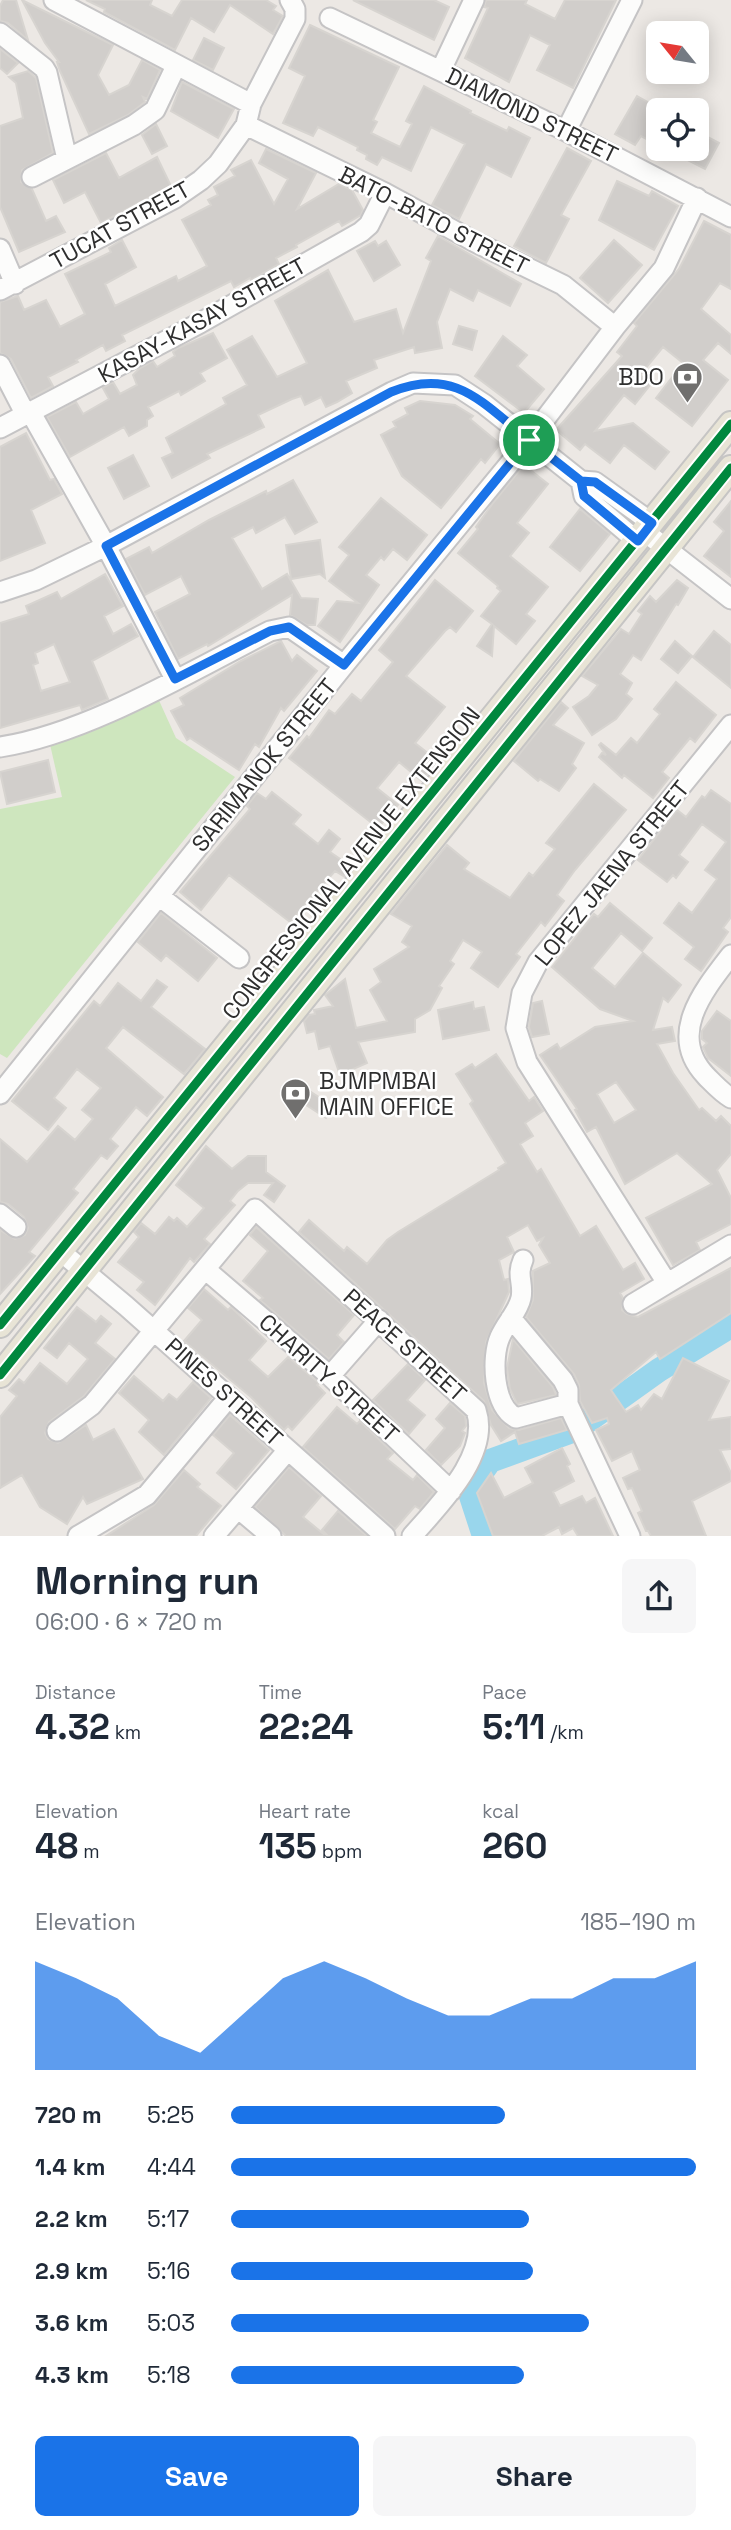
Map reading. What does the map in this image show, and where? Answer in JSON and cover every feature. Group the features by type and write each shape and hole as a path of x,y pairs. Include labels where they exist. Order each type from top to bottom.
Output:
{"main road":[{"name":"CONGRESSIONAL AVENUE EXTENSION","path":"0,1325 731,424"},
{"path":"0,1375 731,468"},
{"path":"451,770 474,788"}],"street":[{"path":"54,0 251,104"},
{"name":"TUCAT STREET","path":"7,287 176,198 218,164 246,125 251,104 295,19 295,9 290,0"},
{"path":"441,70 474,0"},
{"path":"566,131 632,0"},
{"name":"DIAMOND STREET","path":"330,18 566,131 731,217"},
{"path":"0,33 47,73 67,159"},
{"path":"32,177 134,125 155,110 176,66"},
{"name":"BATO-BATO STREET","path":"246,125 563,285 615,327"},
{"name":"KASAY-KASAY STREET","path":"0,428 200,323 361,232 369,225 385,193"},
{"name":"SARIMANOK STREET","path":"0,1094 344,665 529,440 615,327 664,268 697,198"},
{"path":"0,249 7,287"},
{"path":"0,365 106,546 175,679"},
{"path":"0,592 36,580 106,546 391,392 413,383 455,385 581,481 584,496 645,532 731,599"},
{"path":"0,747 20,744 89,721 270,631 289,627 344,665"},
{"name":"LOPEZ JAENA STREET","path":"667,1283 527,1062 516,1028 522,993 538,962 731,725"},
{"path":"159,896 239,958"},
{"path":"731,955 694,1009 688,1037 696,1064 731,1098"},
{"name":"PEACE STREET","path":"205,1269 255,1209 476,1410 477,1443 451,1490 412,1536"},
{"path":"0,1214 16,1227"},
{"path":"633,1304 731,1245"},
{"name":"PINES STREET","path":"60,1251 153,1329 385,1536"},
{"path":"523,1260 518,1272 521,1298 499,1339 497,1388 508,1413 516,1418 568,1404"},
{"path":"57,1431 92,1405 205,1269"},
{"name":"CHARITY STREET","path":"205,1269 330,1376 451,1490"},
{"path":"512,1318 563,1380 568,1390 568,1404 630,1536"},
{"path":"330,1376 379,1320"},
{"path":"78,1536 147,1495 229,1397"},
{"path":"214,1536 288,1450"},
{"path":"239,1509 271,1536"}],"green space":[{"path":"157,696 176,738 235,777 7,1058 0,1054 0,809 62,797 49,740"}],"building":[{"path":"3,0 16,0 28,40 8,23 0,21 0,6"},
{"path":"22,0 113,45 98,75 109,95 129,85 142,60 160,70 147,99 143,97 145,102 128,115 89,134 60,71 59,62 45,43"},
{"path":"86,0 152,0 150,5 172,16 182,0 266,0 276,6 273,10 283,16 273,34 230,5 214,32 191,18 175,50"},
{"path":"353,0 434,0 449,7 434,40"},
{"path":"486,0 527,0 525,4 555,19 565,0 616,0 573,88 537,70 550,45 530,35 509,82 465,58 488,8 484,7"},
{"path":"310,25 399,67 373,120 377,122 371,133 400,147 412,124 406,121 424,86 471,111 470,113 507,131 509,127 530,138 511,177 486,164 459,219 432,205 465,144 431,127 411,171 382,157 377,165 366,159 367,155 357,150 358,147 318,127 313,136 283,123 305,76 289,68"},
{"path":"204,38 224,48 213,70 193,60"},
{"path":"0,49 18,63 7,74 0,68"},
{"path":"28,71 36,78 53,153 22,170 21,182 32,189 46,221 56,216 65,232 19,252 0,207 0,126 23,118 16,83 9,77"},
{"path":"182,82 234,109 218,138 171,111"},
{"path":"637,96 646,101 646,139 641,136 635,145 615,134"},
{"path":"156,124 167,146 152,154 142,135"},
{"path":"709,138 719,143 705,169 689,161 709,161"},
{"path":"567,148 591,161 561,215 569,219 546,263 514,246"},
{"path":"266,149 316,173 297,209 339,184 352,190 363,210 361,215 342,226 339,221 296,245 297,247 276,258 279,264 251,280 250,278 234,287 231,281 122,335 125,341 106,351 103,345 76,360 78,362 48,377 53,386 31,398 11,359 0,353 0,302 18,296 24,310 46,300 60,327 85,314 65,274 111,252 109,248 122,240 136,267 105,284 115,306 176,276 178,281 207,266 182,220 211,205 208,200 218,195 214,187 235,176 231,170 251,160 274,204 288,179 259,163"},
{"path":"106,153 119,178 157,157 171,186 101,223 85,192 64,203 53,180"},
{"path":"617,181 649,196 652,191 678,206 654,250 599,220"},
{"path":"704,221 731,235 731,289 720,283 701,309 731,335 731,354 718,343 703,360 728,380 692,426 656,398 683,363 663,347 640,375 651,384 635,404 624,395 595,431 633,423 669,452 655,469 624,445 610,463 585,444 580,450 556,430 622,356 617,352 637,326 634,323 679,269"},
{"path":"438,236 521,284 510,306 478,290 473,301 450,289 437,322 442,348 415,353 414,347 374,360 377,368 346,381 352,393 326,407 321,397 305,405 301,396 258,415 264,427 207,454 210,458 172,478 162,458 173,453 166,438 226,404 223,398 247,385 227,350 252,336 277,377 307,363 275,301 328,270 354,322 396,309 403,333 431,261 426,258"},
{"path":"614,240 642,265 608,303 580,278"},
{"path":"375,241 378,246 386,241 400,265 374,281 357,251"},
{"path":"459,326 477,331 472,350 453,344"},
{"path":"213,333 227,358 200,373 205,381 181,395 179,391 148,407 153,416 147,420 147,426 129,436 124,427 70,457 47,417 76,402 83,414 109,399 103,388 113,382 120,394 137,385 133,375 139,369 153,361 157,367 175,356 173,352 178,348"},
{"path":"503,336 527,355 517,366 544,389 524,413 475,376"},
{"path":"420,401 455,405 473,416 470,419 500,444 485,463 481,459 441,508 402,476 381,435 396,427 393,422 408,414 405,408"},
{"path":"26,433 50,480 54,479 62,494 31,510 45,543 0,561 0,447"},
{"path":"133,455 149,486 124,499 108,468"},
{"path":"524,465 548,484 517,523 529,533 510,556 548,587 526,614 535,621 516,644 494,626 492,656 477,646 492,624 481,616 501,591 458,553"},
{"path":"293,480 317,522 295,534 285,517 256,533 253,527 232,538 262,589 287,574 301,598 318,599 315,625 307,625 290,615 292,595 208,646 207,644 178,659 155,612 190,594 181,576 145,595 126,559 149,547 152,553 209,520"},
{"path":"381,498 427,535 407,560 393,549 384,560 381,557 366,575 379,585 340,642 318,626 337,601 358,603 329,581 349,555 339,547"},
{"path":"731,501 731,577 704,556 724,531 714,522"},
{"path":"580,509 610,534 580,571 550,547"},
{"path":"320,540 325,578 320,574 291,579 286,545"},
{"path":"105,574 123,606 104,616 113,634 131,624 138,636 92,661 108,699 82,710 80,705 0,728 0,623 29,614 26,606 57,592 61,599","holes":["54,644 70,682 41,691 33,665 38,663 35,653"]},
{"path":"435,580 473,611 456,632 450,627 445,631 406,676 445,707 415,743 438,761 422,781 399,762 377,788 398,805 378,828 289,758 307,736 309,738 329,710 335,714 352,694 361,701 393,662 379,650"},
{"path":"677,580 688,588 678,605 676,604 641,660 633,655 620,674 632,683 626,694 632,699 616,719 592,735 573,707 589,696 598,685 582,676 621,629 629,634 642,614 638,611 650,596 656,602"},
{"path":"714,631 731,645 731,688 693,657"},
{"path":"281,641 292,661 297,655 317,671 284,711 281,708 259,747 255,744 239,770 190,738 187,740 171,711 184,705 180,698 241,661"},
{"path":"675,641 692,656 678,673 661,659"},
{"path":"676,682 716,715 695,742 690,738 662,772 669,778 653,798 624,775 622,778 599,757 602,753 606,755 599,745 601,743 616,755 631,738 637,743 660,714 654,709"},
{"path":"561,702 568,708 553,725 584,743 572,764 576,768 559,791 540,779 538,781 514,761"},
{"path":"48,760 55,792 7,804 0,772"},
{"path":"594,784 626,810 575,870 557,895 564,901 545,926 541,922 516,954 520,957 498,987 471,968 482,952 463,940 450,961 454,964 439,986 442,988 430,1010 415,1019 415,1032 358,1042 367,1063 340,1075 330,1046 319,1049 315,1031 307,1033 304,1021 309,1015 315,1014 314,1010 333,1006 325,995 345,979 356,1028 387,1021 370,990 381,982 374,969 409,947 402,942 412,926 391,914 447,845 469,863 464,869 510,898 529,873 533,876 555,849 546,843"},
{"path":"711,790 731,804 731,917 723,928 728,932 701,971 685,959 694,947 664,923 679,903 692,913 717,879 705,870 726,842 702,824 679,855 688,862 676,878 673,875 667,882 638,860 677,810 686,817 702,796 705,798"},
{"path":"272,792 301,815 293,824 318,844 329,830 340,839 330,852 352,867 345,877 335,871 290,922 229,875 201,910 180,892 250,809 247,806 257,793 266,799"},
{"path":"610,903 652,938 642,951 621,933 592,968 615,987 643,953 681,985 668,1002 663,998 653,1030 672,1027 675,1041 657,1044 699,1110 702,1108 716,1121 721,1116 731,1126 731,1154 717,1170 731,1198 731,1224 696,1242 700,1250 673,1265 646,1218 712,1184 677,1153 625,1184 596,1127 587,1132 575,1110 577,1109 540,1055 557,1044 560,1049 595,1027 633,1021 600,1009 552,967 594,914 598,917","holes":["616,1082 636,1110 614,1123 597,1094"]},
{"path":"161,913 217,958 198,981 166,955 161,961 138,942"},
{"path":"157,980 167,987 151,1007 205,1049 184,1074 123,1027 106,1048 163,1097 147,1116 136,1107 110,1139 118,1146 107,1159 101,1155 73,1189 78,1193 29,1252 35,1256 0,1294 0,1230 15,1239 25,1235 28,1228 24,1217 8,1204 0,1202 0,1139 27,1162 58,1126 75,1140 93,1119 82,1110 101,1088 77,1069 54,1098 66,1108 48,1130 12,1101 94,1001 100,1006 118,983 141,1001"},
{"path":"542,1001 549,1034 532,1037 529,1027 533,1003"},
{"path":"473,1002 474,1009 484,1007 489,1030 443,1039 438,1010"},
{"path":"717,1011 731,1021 731,1076 708,1058 703,1047 707,1043 702,1039 702,1031"},
{"path":"496,1054 529,1101 534,1097 543,1111 525,1123 533,1136 520,1144 537,1172 541,1169 580,1236 596,1226 623,1270 635,1263 644,1279 620,1293 623,1298 622,1310 638,1317 731,1268 731,1313 660,1359 656,1352 611,1390 626,1412 638,1405 641,1410 654,1394 662,1399 683,1358 729,1381 709,1420 731,1417 731,1449 720,1450 731,1473 731,1481 692,1501 706,1536 651,1536 646,1531 638,1513 642,1511 632,1488 628,1489 623,1478 640,1470 632,1451 612,1461 596,1430 609,1424 607,1418 592,1423 580,1401 579,1385 574,1374 526,1317 533,1300 533,1271 550,1263 539,1245 543,1238 537,1241 528,1225 507,1237 514,1252 499,1260 504,1280 508,1279 509,1292 486,1342 484,1383 492,1410 509,1428 519,1430 561,1418 567,1430 519,1444 515,1432 501,1441 491,1425 484,1401 299,1232 309,1220 344,1251 347,1247 367,1264 387,1240 398,1232 499,1170 498,1168 506,1163 470,1104 473,1101 456,1074 472,1064 475,1068"},
{"path":"308,1090 334,1107 326,1118 300,1101"},
{"path":"206,1146 232,1169 248,1156 266,1156 266,1172 285,1186 274,1202 264,1195 273,1183 248,1183 238,1191 230,1201 235,1205 204,1239 210,1244 194,1262 190,1258 155,1305 137,1290 144,1282 118,1262 139,1237 134,1232 141,1223 155,1234 169,1217 174,1221 177,1218 187,1227 204,1208 176,1185"},
{"path":"256,1227 354,1315 337,1335 344,1342 329,1359 260,1300 263,1298 243,1281 268,1251 250,1235"},
{"path":"204,1289 228,1310 231,1307 266,1341 249,1360 268,1377 288,1357 319,1383 317,1385 325,1393 292,1430 288,1426 284,1430 251,1397 184,1341 202,1320 188,1308"},
{"path":"77,1307 96,1322 101,1316 111,1324 95,1343 115,1359 84,1396 49,1422 45,1433 48,1439 58,1443 86,1425 93,1440 114,1429 143,1479 87,1504 83,1497 67,1524 40,1507 22,1475 0,1488 0,1417 17,1396 9,1390 19,1379 24,1383 40,1363 67,1384 88,1359 69,1343 57,1358 44,1348"},
{"path":"513,1339 553,1387 556,1395 517,1404 510,1389 507,1368"},
{"path":"408,1364 425,1380 407,1400 425,1415 409,1434 373,1400"},
{"path":"134,1376 163,1401 169,1394 177,1400 193,1382 211,1398 164,1455 139,1432 149,1420 119,1393"},
{"path":"450,1403 465,1416 466,1426 462,1431 465,1433 460,1446 441,1465 426,1450 445,1428 436,1419"},
{"path":"337,1407 357,1424 360,1421 393,1453 387,1459 413,1480 417,1475 434,1492 420,1509 415,1506 395,1529 303,1447"},
{"path":"230,1415 269,1450 236,1489 217,1473 234,1453 213,1435"},
{"path":"562,1448 574,1481 553,1492 560,1506 582,1496 586,1503 595,1498 613,1536 578,1536 573,1528 562,1534 559,1527 542,1536 493,1536 477,1493 491,1473 504,1498 533,1483 525,1468"},
{"path":"289,1467 321,1496 303,1517 326,1536 286,1536 255,1507"},
{"path":"184,1470 200,1484 197,1487 221,1506 196,1536 106,1536 154,1505"},
{"path":"338,1511 367,1536 328,1536 322,1530"}],"waterway":[{"path":"484,1536 471,1496 477,1479 490,1461 575,1430 659,1370 731,1326"}],"cycle path":[{"path":"0,1325 731,424"},
{"path":"0,1375 731,468"}],"place":[{"name":"BDO","path":"687,404"},
{"name":"BJMPMBAI MAIN OFFICE","path":"296,1121"}],"route":[{"path":"529,440 455,385 413,383 391,392 106,546 175,679 270,631 289,627 344,665 529,440 581,481 584,496 638,541 652,523 595,482 581,481 529,440"}]}
